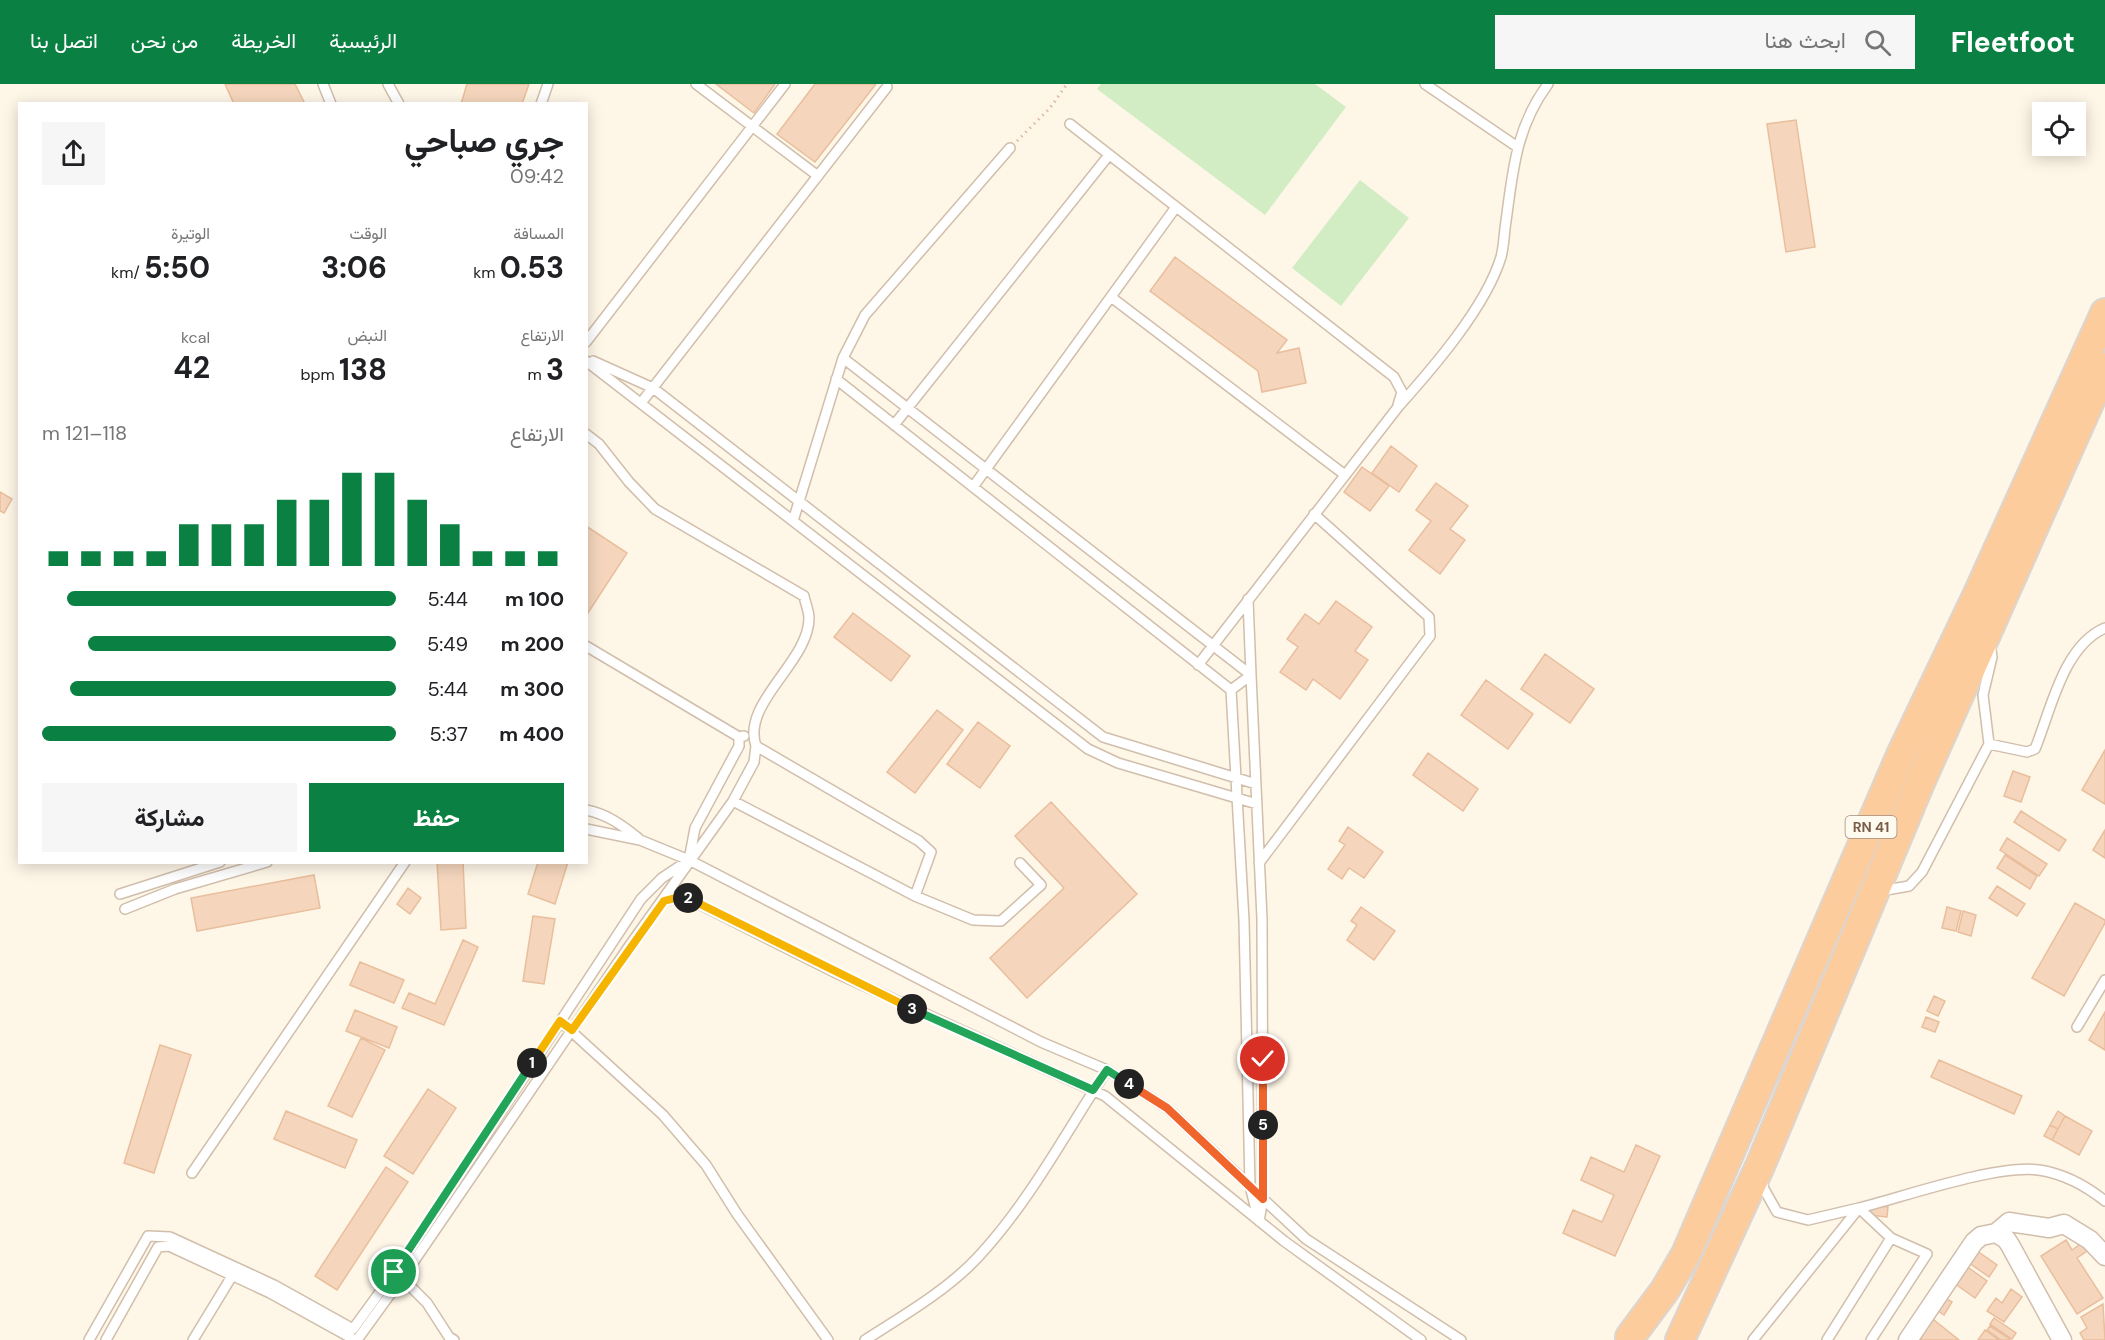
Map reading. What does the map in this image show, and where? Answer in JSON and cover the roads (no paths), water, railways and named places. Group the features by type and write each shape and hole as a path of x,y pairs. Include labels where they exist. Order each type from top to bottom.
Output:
{"highway":[{"name":"RN 41","path":"1637,1339 1686,1254 1901,755 1977,596 2105,313"},
{"name":"RN 41","path":"1680,1340 1760,1166 1919,785 2105,367"},
{"path":"2054,486 2105,413"}],"street":[{"path":"1908,1340 1974,1242 1981,1236 1996,1233 2009,1222 2049,1228 2064,1224 2090,1240 2105,1256"},
{"path":"1996,1233 2006,1239 2010,1245 2055,1336"}],"lane":[{"path":"323,84 330,102"},
{"path":"388,84 398,102"},
{"path":"543,102 548,84"},
{"path":"696,84 818,176"},
{"path":"588,339 785,84"},
{"path":"1425,84 1516,146"},
{"path":"1198,665 1398,407 1428,374 1482,297 1500,257 1516,146 1535,102 1548,84"},
{"path":"641,403 887,87"},
{"path":"1070,124 1394,377 1402,393 1398,407"},
{"path":"793,521 843,358 865,315 1010,148"},
{"path":"894,425 1109,154"},
{"path":"973,487 1176,207"},
{"path":"1111,297 1345,475"},
{"path":"843,358 1251,675"},
{"path":"588,360 653,388 1103,737 1256,784"},
{"path":"588,361 1088,749 1118,763 1257,804"},
{"path":"836,379 1231,690 1244,920 1250,1186 1259,1221"},
{"path":"89,1340 148,1236 170,1237 274,1285 353,1329 399,1275 664,901 689,860 710,836 733,801 754,762 756,746 752,734 757,716 806,637 809,617 804,596 655,508 628,482 599,444 588,436"},
{"path":"1259,863 1430,636 1429,616 1314,514"},
{"path":"1248,599 1259,863 1263,1199 1259,1221"},
{"path":"1989,744 2027,752 2036,749 2069,662 2093,633 2105,628"},
{"path":"1875,892 1909,886 1922,872 1989,744 1983,695 1992,657 1989,632"},
{"path":"588,646 739,737 752,734"},
{"path":"1231,690 1251,675"},
{"path":"106,1340 158,1247 169,1246 270,1293 356,1340 640,899 662,878 689,860 696,828 739,746 739,737"},
{"path":"756,746 919,841 931,852 915,896"},
{"path":"733,801 915,896 973,920 1001,921 1041,885 1020,864"},
{"path":"588,810 600,813 618,822 640,840"},
{"path":"588,829 640,840 689,860 1041,1042 1107,1070 1167,1108 1306,1239 1461,1340"},
{"path":"120,894 214,864"},
{"path":"125,909 175,889 260,864"},
{"path":"192,1173 404,864"},
{"path":"664,901 683,896 834,972 1105,1096 1259,1221 1421,1340"},
{"path":"2077,1027 2105,980"},
{"path":"560,1021 663,1115 706,1165 737,1214 828,1340"},
{"path":"865,1340 913,1310 978,1258 1012,1218 1107,1070"},
{"path":"1760,1166 1764,1189 1777,1212 1808,1220 1994,1173 2038,1170 2082,1182 2105,1201"},
{"path":"1858,1208 1891,1238 1928,1254 1871,1340"},
{"path":"1753,1340 1858,1208"},
{"path":"1827,1340 1891,1238"},
{"path":"399,1275 427,1303 449,1337 454,1340"},
{"path":"193,1340 232,1276"}]}
